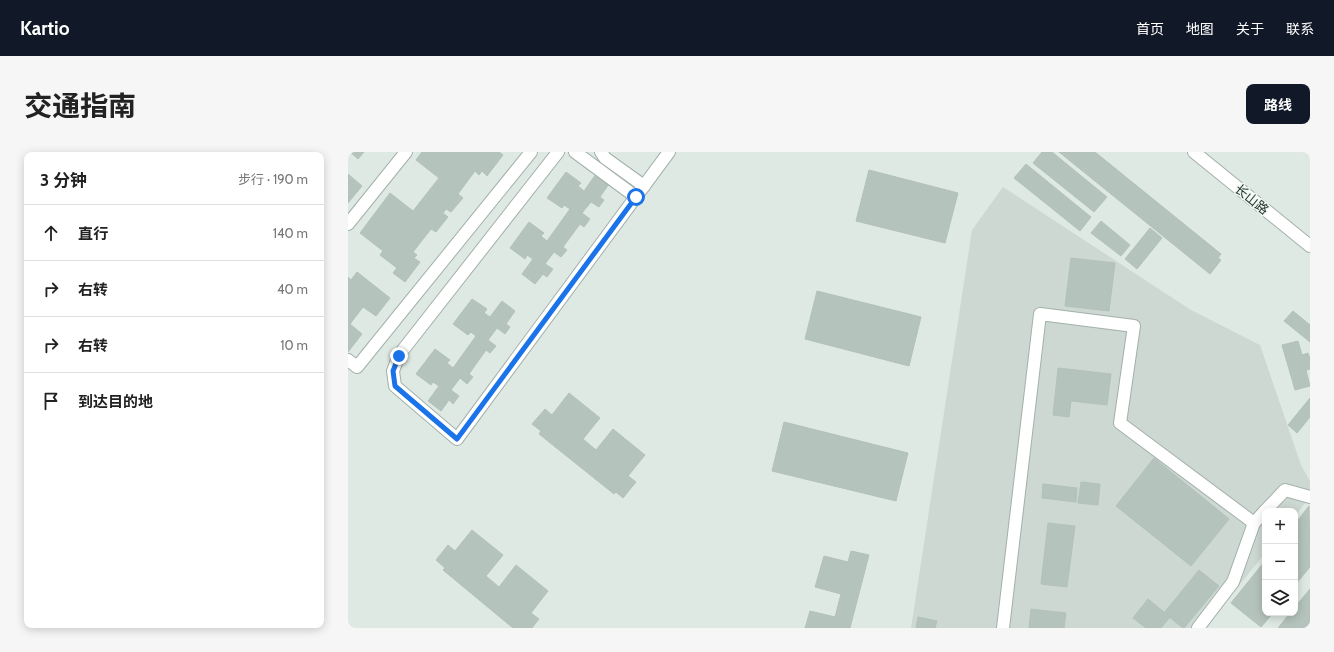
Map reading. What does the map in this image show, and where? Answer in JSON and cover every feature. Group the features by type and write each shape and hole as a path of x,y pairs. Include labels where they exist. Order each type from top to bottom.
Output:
{"street":[{"path":"348,224 406,152"},
{"path":"348,360 357,367 531,152"},
{"path":"558,152 399,356 393,371 395,386 457,439 669,152"},
{"path":"575,152 636,197"},
{"path":"601,152 605,158 644,186"},
{"name":"长山路","path":"1194,152 1310,246"},
{"path":"1003,628 1040,314 1134,326 1120,423 1254,523"},
{"path":"1268,508 1285,490 1310,497"},
{"path":"1198,628 1233,582 1254,523 1262,514"}],"shaded area":[{"path":"1003,187 1191,310 1260,345 1301,465 1310,481 1310,497 1298,512 1298,508 1262,508 1262,557 1205,628 911,628 972,230"}],"building":[{"path":"350,152 364,152 358,159"},
{"path":"422,152 499,152 503,155 487,176 482,171 479,175 475,171 458,194 463,198 451,212 446,209 443,213 448,217 436,232 431,229 413,252 417,255 414,258 420,262 405,282 393,273 397,268 380,255 383,251 360,233 390,193 413,211 439,178 416,160"},
{"path":"1042,152 1052,152 1107,197 1094,212 1033,163"},
{"path":"1059,152 1095,152 1221,254 1218,258 1221,260 1210,274"},
{"path":"1026,164 1091,217 1080,231 1014,178"},
{"path":"869,170 958,193 945,243 856,221"},
{"path":"566,172 581,183 578,186 584,191 596,174 609,184 600,197 604,200 599,207 591,202 582,213 590,219 584,227 580,224 563,247 567,250 561,257 554,252 545,264 553,269 547,277 543,274 535,284 522,274 533,259 527,255 525,259 510,248 529,222 544,233 541,236 547,241 570,209 564,205 562,208 547,198"},
{"path":"348,174 362,186 348,203"},
{"path":"1101,221 1130,245 1121,256 1091,233"},
{"path":"1150,228 1162,238 1137,269 1125,259"},
{"path":"1071,258 1115,263 1109,311 1065,306"},
{"path":"357,272 390,298 376,316 363,307 350,324 362,334 348,352 348,277 351,280"},
{"path":"817,291 921,317 909,366 805,339"},
{"path":"472,299 487,309 484,313 490,317 502,301 515,311 506,324 510,327 505,334 497,328 488,340 496,346 490,353 486,350 469,374 473,377 467,384 460,378 451,390 459,396 453,404 449,400 441,411 428,401 439,386 433,382 431,385 416,374 435,349 450,360 447,363 453,368 476,336 471,332 468,335 453,324"},
{"path":"1293,311 1310,325 1310,342 1284,321"},
{"path":"1298,341 1302,355 1308,353 1310,359 1310,369 1306,370 1310,386 1295,390 1282,345"},
{"path":"1058,368 1111,374 1107,405 1071,401 1069,417 1053,415"},
{"path":"569,393 600,418 583,439 596,450 613,429 645,455 628,476 636,482 623,498 616,492 614,494 539,434 541,431 532,424 545,409 552,415"},
{"path":"1310,398 1310,417 1297,433 1288,425"},
{"path":"784,422 908,453 896,501 772,471"},
{"path":"1154,458 1229,519 1191,566 1116,506"},
{"path":"1081,482 1100,484 1098,505 1078,503"},
{"path":"1043,484 1077,488 1076,502 1042,498"},
{"path":"1309,506 1310,567 1298,581 1298,544 1298,520"},
{"path":"1048,523 1075,526 1067,587 1041,584"},
{"path":"472,530 503,555 486,576 499,587 516,565 548,591 531,613 539,619 532,628 513,628 443,570 445,568 436,560 448,545 455,551"},
{"path":"851,551 869,555 850,628 805,628 810,611 835,617 841,594 815,587 824,556 848,562"},
{"path":"1262,565 1262,616 1270,616 1261,627 1231,603"},
{"path":"1199,570 1219,586 1183,628 1164,613"},
{"path":"1310,589 1310,628 1278,628 1288,616 1298,616 1298,603"},
{"path":"1148,599 1170,617 1161,628 1146,628 1133,618"},
{"path":"1031,609 1066,613 1064,628 1029,628"},
{"path":"918,617 937,621 935,628 916,628"}],"route":[{"path":"399,356 393,371 395,386 457,439 636,197"}]}
